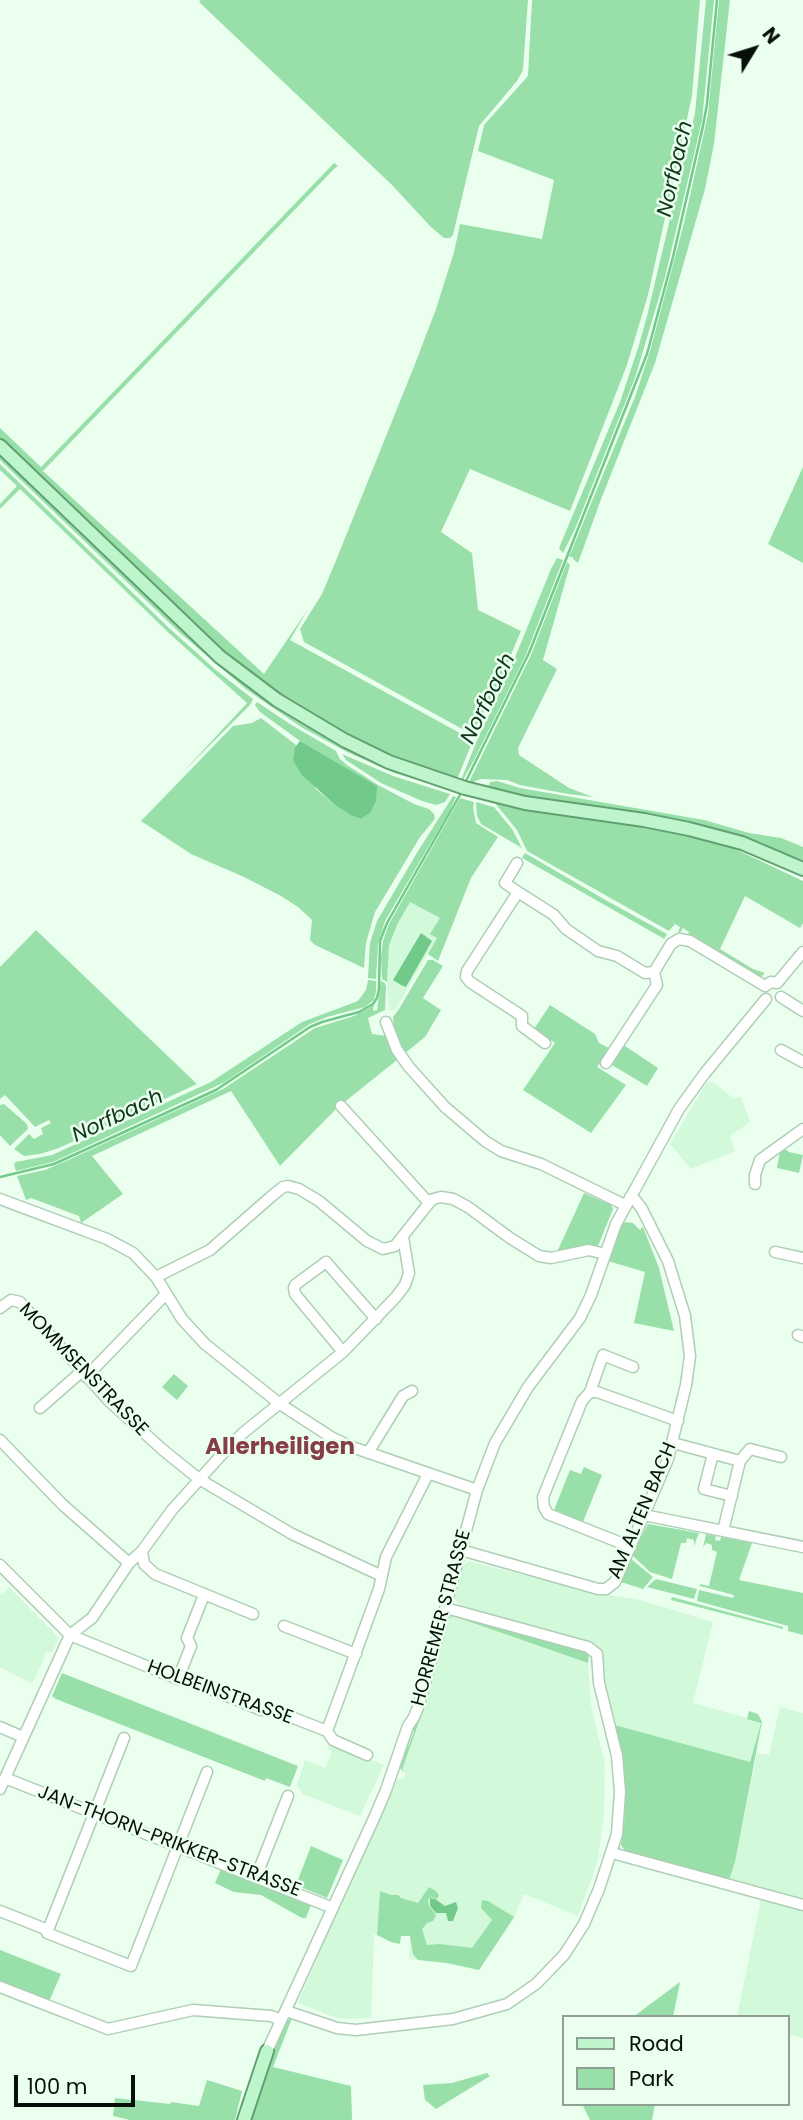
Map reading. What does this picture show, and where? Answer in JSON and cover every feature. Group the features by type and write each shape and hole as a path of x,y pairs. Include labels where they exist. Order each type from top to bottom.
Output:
{"main road":[{"path":"0,446 195,635 288,708 330,733 389,762 436,780 525,803 689,829 758,849 803,869"},
{"name":"HORREMER STRASSE","path":"244,2120 267,2051"}],"street":[{"path":"517,863 505,883 554,915 564,928 598,951 617,956 643,972 654,972"},
{"path":"518,891 466,976 470,982 523,1016 522,1026 545,1043"},
{"path":"606,1063 657,985 654,972 671,944 679,939 684,939 765,986"},
{"path":"777,983 803,952"},
{"path":"771,982 777,983 782,988 781,997 776,1001 766,999 763,993 765,986 771,982"},
{"path":"781,997 803,1011"},
{"name":"HORREMER STRASSE","path":"267,2051 386,1790 408,1726 419,1705 477,1490 507,1419 580,1318 628,1201 689,1094 766,999"},
{"path":"386,1022 397,1050 409,1067 445,1107 485,1141 501,1151 541,1164 628,1201"},
{"path":"781,1049 803,1062"},
{"path":"341,1106 429,1203"},
{"path":"755,1184 760,1160 803,1129"},
{"path":"156,1277 210,1250 286,1186 299,1189 319,1201 377,1247 390,1248 403,1237 433,1199 441,1197 462,1203 519,1245 542,1257 589,1250 604,1254"},
{"path":"0,1199 120,1245 138,1258 156,1277 195,1335 280,1404 338,1441 477,1490"},
{"name":"AM ALTEN BACH","path":"461,1550 598,1589 610,1588 615,1582 664,1469 673,1443 689,1369 689,1344 678,1287 663,1247 642,1209 636,1200 628,1201"},
{"path":"0,1789 70,1635 92,1618 129,1563 142,1552 165,1519 199,1479 243,1433 343,1352 400,1293 409,1269 403,1237"},
{"path":"775,1252 803,1258"},
{"path":"343,1352 294,1291 295,1285 326,1262 376,1319"},
{"path":"40,1408 84,1374 166,1294"},
{"name":"MOMMSENSTRASSE","path":"0,1308 11,1300 20,1302 131,1423 199,1479 292,1534 382,1576"},
{"path":"631,1547 548,1514 542,1504 582,1401 590,1392 603,1356 633,1367"},
{"path":"368,1453 403,1396 412,1391"},
{"path":"590,1392 597,1392 678,1421"},
{"path":"0,1440 63,1504 129,1563"},
{"path":"673,1443 740,1461"},
{"path":"723,1531 740,1461 750,1448 781,1457"},
{"path":"713,1454 704,1489 732,1496"},
{"path":"327,1731 356,1654 386,1557 428,1474"},
{"path":"644,1516 803,1547"},
{"path":"142,1552 144,1564 152,1572 253,1614"},
{"path":"0,1565 70,1635"},
{"path":"178,1679 191,1646 187,1638 204,1595"},
{"path":"0,1987 108,2029 193,2010 284,2015 356,2030 453,2019 507,2004 524,1994 548,1973 577,1937 590,1912 612,1853 620,1818 620,1779 615,1745 599,1683 598,1656 588,1647 446,1608"},
{"path":"284,1626 356,1654"},
{"name":"HOLBEINSTRASSE","path":"70,1635 178,1679 327,1731 333,1740 367,1755"},
{"path":"0,1727 23,1737"},
{"path":"124,1738 47,1933 131,1966 207,1772"},
{"name":"JAN-THORN-PRIKKER-STRASSE","path":"5,1778 333,1908"},
{"path":"257,1877 288,1796"},
{"path":"612,1853 803,1905"},
{"path":"0,1911 48,1930"}],"shaded area":[{"path":"300,741 377,786 376,801 370,813 360,819 351,815 336,806 301,774 293,760 295,747"},
{"path":"410,902 440,918 437,938 395,1010 389,1010 389,945"},
{"path":"421,933 432,941 406,987 393,980"},
{"path":"707,1082 713,1082 734,1099 741,1097 750,1122 730,1136 735,1151 691,1169 670,1144"},
{"path":"468,1561 596,1593 640,1600 713,1622 693,1703 761,1722 750,1762 615,1725 600,1647 460,1605 454,1598 463,1566"},
{"path":"9,1587 59,1638 52,1653 46,1651 32,1684 0,1667 0,1594"},
{"path":"450,1617 588,1663 591,1705 605,1764 604,1815 598,1860 578,1916 524,1894 513,1920 479,1970 409,1959 411,1919 379,1919 377,1935 374,1934 371,2018 334,2017 298,2003 362,1852 365,1852 397,1779 403,1779 406,1773 402,1770"},
{"path":"780,1707 803,1713 803,2038 789,2034 789,2015 737,2015 763,1889 729,1880 757,1753 769,1755"},
{"path":"329,1743 384,1765 360,1816 303,1794 297,1785 305,1760 325,1768 332,1751 327,1749"},
{"path":"430,1898 445,1906 456,1902 458,1908 453,1921 448,1921 446,1913 436,1913 430,1906"}],"green space":[{"path":"528,0 523,70 479,126 453,235 444,238 431,227 391,184 199,2"},
{"path":"532,0 700,0 692,96 648,295 627,365 570,511 470,469 441,532 472,553 478,610 521,631 479,723 464,730 304,642 300,629 322,594 415,364 436,309 460,224 542,239 554,180 478,151 484,125 528,76"},
{"path":"706,0 714,0 702,121 665,277 635,378 563,553 559,548 620,402 647,316 695,113"},
{"path":"719,0 730,0 714,144 705,189 655,363 578,563 573,557 569,557 635,397 684,223 708,114"},
{"path":"334,163 338,166 43,471 264,674 308,609 290,640 469,738 472,743 457,779 396,758 359,741 285,699 215,646 0,439 0,428 41,467"},
{"path":"0,454 202,649 246,685 300,722 347,748 434,785 394,773 347,752 301,727 247,690 180,633 0,460"},
{"path":"0,464 169,628 253,699 182,773 247,703 171,635 20,489 0,509 0,504 17,486 0,470"},
{"path":"803,467 803,563 768,544"},
{"path":"557,558 563,560 525,657 474,760 461,780 509,672"},
{"path":"567,562 570,565 543,660 557,669 518,748 519,755 569,788 593,797 520,785 507,780 481,779 474,783 469,782 531,655"},
{"path":"257,702 336,751 347,765 378,785 429,809 434,814 435,819 420,837 375,912 366,943 364,968 315,945 310,940 312,920 298,907 244,877 191,854 141,821 233,726 252,723 261,718 296,745 316,789 336,806 359,819 376,786 300,741 260,712 255,705"},
{"path":"342,754 393,776 450,794 445,802 436,805 422,801 381,783 346,760"},
{"path":"497,781 520,788 704,820 749,833 781,838 803,847 803,860 739,837 532,799 488,787 490,782"},
{"path":"453,796 456,797 450,810 385,921 378,944 376,979 368,978 370,943 377,921"},
{"path":"460,798 474,802 476,823 498,837 471,878 438,961 428,954 437,938 430,934 440,918 410,902 389,945 387,982 382,979 381,958 389,924"},
{"path":"476,802 494,807 512,829 522,848 481,824 477,816"},
{"path":"494,802 633,823 706,838 731,847 803,881 803,923 800,928 745,896 720,949 753,969 765,973 759,979 746,968 742,969 743,967 687,937 689,932 683,928 678,932 680,927 675,924 669,931 527,851 517,830"},
{"path":"525,853 667,934 664,939 522,858"},
{"path":"36,930 197,1084 59,1148 24,1156 14,1149 29,1134 34,1139 43,1134 41,1128 51,1123 49,1120 35,1127 5,1095 0,1099 0,967"},
{"path":"428,960 443,966 423,998 441,1010 425,1037 404,1054 395,1034 393,1017"},
{"path":"368,980 376,981 376,992 374,1000 365,1007 310,1024 225,1082 53,1162 16,1171 16,1162 52,1155 211,1082 302,1022 358,1001 366,990"},
{"path":"381,981 386,987 385,1010 368,1018 372,1034 386,1036 397,1060 337,1108 280,1166 231,1091 92,1156 123,1194 81,1223 79,1216 31,1198 26,1200 17,1176 45,1170 223,1089 315,1028 354,1016 374,1005 373,1011 377,1010"},
{"path":"550,1005 595,1034 599,1043 609,1048 597,1067 626,1085 591,1133 523,1090 555,1043 534,1029"},
{"path":"622,1044 658,1068 647,1086 612,1065 615,1061 612,1059"},
{"path":"4,1104 27,1124 28,1129 10,1146 0,1135 0,1105"},
{"path":"784,1148 803,1155 799,1173 777,1168 780,1151"},
{"path":"584,1193 611,1205 613,1209 598,1246 582,1245 557,1252"},
{"path":"623,1222 633,1223 640,1230 643,1227 659,1268 674,1331 634,1323 645,1272 608,1261"},
{"path":"174,1374 188,1386 177,1400 162,1387"},
{"path":"584,1467 602,1475 583,1522 554,1510 570,1470 581,1474"},
{"path":"648,1524 699,1533 694,1546 694,1540 687,1538 686,1543 681,1543 672,1579 650,1572 632,1555"},
{"path":"706,1534 716,1536 715,1540 720,1541 721,1537 752,1543 739,1580 803,1593 803,1635 788,1631 788,1626 697,1601 699,1590 733,1598 734,1595 700,1586 709,1586 717,1552 712,1550 712,1545 706,1543 703,1548"},
{"path":"631,1559 653,1577 643,1589 621,1582"},
{"path":"656,1579 697,1589 694,1599 647,1587"},
{"path":"672,1597 783,1627 783,1629 671,1600"},
{"path":"452,1614 586,1652 589,1655 588,1663 450,1617 402,1770 406,1773 402,1771 400,1768 404,1758 403,1745 408,1747 414,1731 410,1728 447,1619"},
{"path":"62,1673 298,1766 290,1787 266,1778 265,1781 56,1699 52,1696"},
{"path":"749,1711 758,1714 762,1722 735,1862 729,1880 626,1852 621,1845 625,1815 623,1765 615,1725 750,1762 761,1723 747,1719"},
{"path":"311,1846 343,1860 327,1898 296,1885"},
{"path":"221,1869 320,1908 321,1909 311,1905 306,1918 302,1918 261,1895 234,1892 215,1883"},
{"path":"429,1887 439,1895 437,1899 431,1897 428,1900 436,1915 433,1921 422,1929 427,1945 472,1948 492,1920 481,1908 482,1900 514,1917 479,1970 418,1960 413,1954 410,1936 401,1936 400,1944 377,1935 380,1891 418,1903"},
{"path":"0,1950 61,1974 48,2004 0,1985"},
{"path":"680,1982 673,2015 636,2015"},
{"path":"292,2018 273,2067 351,2086 352,2120 248,2120 268,2059 286,2021"},
{"path":"487,2073 490,2076 436,2109 425,2100 423,2085 452,2083"},
{"path":"207,2080 242,2091 235,2120 130,2120 113,2116 115,2098 199,2106"},
{"path":"583,2106 655,2106 652,2120 590,2120"}],"waterway":[{"name":"Norfbach","path":"465,783 529,653 647,354 673,257 703,126 717,0"},
{"name":"Norfbach","path":"0,1177 54,1164 216,1090 310,1027 359,1012 373,1004 379,989 380,941 387,923 461,793"}],"district":[{"name":"Allerheiligen","path":"280,1448"}]}
